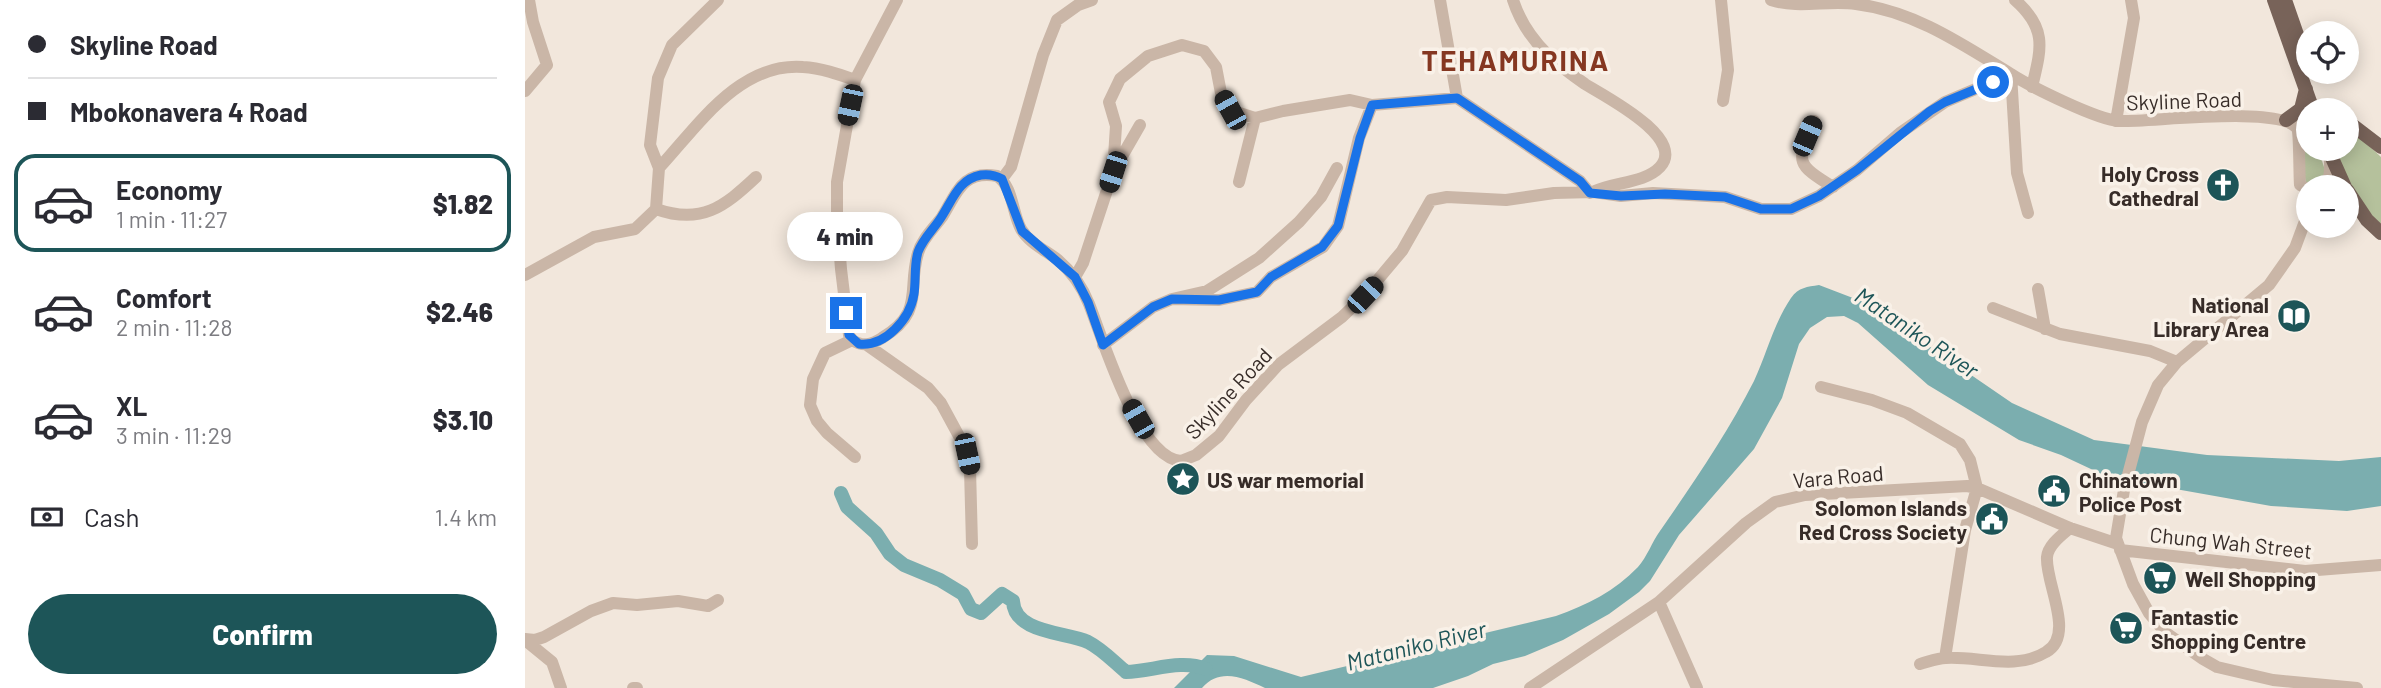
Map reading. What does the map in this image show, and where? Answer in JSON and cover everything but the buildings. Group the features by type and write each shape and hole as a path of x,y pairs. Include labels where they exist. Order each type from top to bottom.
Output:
{"main road":[{"path":"2274,0 2309,98"},
{"path":"2285,0 2296,32"},
{"path":"2286,120 2301,109 2306,89"},
{"path":"2359,131 2381,147"},
{"path":"2359,208 2381,232"}],"street":[{"path":"525,91 547,65 529,0"},
{"path":"525,275 594,237 635,229 656,209 659,168 649,145 658,78 672,46 718,0"},
{"path":"897,0 855,80 837,182 841,269 849,335 852,340 867,345 928,388 941,403 960,438 970,469 972,544"},
{"path":"867,345 893,332 905,318 914,296 918,253 955,192 971,178 991,175 1002,179 1010,167 1056,20 1078,5 1092,0"},
{"path":"1440,0 1457,98"},
{"path":"1113,172 1116,126 1109,102 1120,79 1149,56 1182,45 1204,51 1216,68 1221,93 1230,110 1255,118 1350,100 1372,105 1457,98 1580,181 1592,192 1612,184 1645,177 1657,170 1664,160 1664,148 1654,131 1547,54 1527,31 1513,0"},
{"path":"1721,0 1728,70 1723,101"},
{"path":"1771,0 1783,4 1855,3 1899,13 1950,37 2011,75 2017,173 2028,213"},
{"path":"2015,0 2030,13 2042,45 2032,87"},
{"path":"2116,121 2134,18 2133,3"},
{"path":"659,168 728,94 755,77 783,67 804,66 855,80"},
{"name":"Skyline Road","path":"1002,179 1022,231 1075,277 1088,302 1119,386 1147,435 1164,455 1175,461 1196,455 1219,436 1245,400 1278,365 1342,317 1365,295 1402,251 1431,200 1447,197 1506,200 1554,192 1592,192 1621,196 1653,193 1725,197 1761,209 1779,211 1801,205 1833,187 1945,102 2011,75 2032,87 2116,121 2245,116 2286,120"},
{"path":"1172,299 1219,300 1257,292 1271,277 1322,247 1338,226 1360,138 1372,105"},
{"path":"1239,182 1255,118"},
{"path":"2286,120 2299,132 2299,175"},
{"path":"1814,121 1801,151 1802,161 1810,173 1833,187"},
{"path":"1075,277 1083,263 1113,172 1140,125"},
{"path":"1103,345 1153,307 1172,299 1207,291 1259,258 1299,222 1321,197 1337,168"},
{"path":"656,209 675,215 713,211 734,198 756,177"},
{"path":"2299,238 2295,248 2269,285 2176,362 2152,396 2142,422 2116,530 2119,547 2139,598 2152,618 2181,645 2217,667 2273,680 2357,688"},
{"path":"2038,289 2045,328"},
{"path":"1993,308 2080,340 2150,351 2176,362"},
{"path":"852,340 825,353 813,379 810,405 817,421 855,457"},
{"path":"1821,387 1872,400 1907,413 1960,444 1970,460 1977,488 1965,530 1945,658"},
{"name":"Vara Road","path":"1530,688 1659,602 1746,523 1775,502 1805,495 1967,486 2119,547"},
{"path":"1920,664 1945,658 2012,663 2045,653 2051,648 2060,632 2047,557 2058,539 2070,528"},
{"name":"Chung Wah Street","path":"2119,547 2305,571 2381,565"},
{"path":"525,639 544,637 591,611 613,603 678,601 708,606 718,600"},
{"path":"1659,602 1697,688"},
{"path":"525,639 552,662 561,688"}],"green space":[{"path":"2359,138 2381,157 2381,224 2359,199 2359,175 2345,175 2339,161 2359,161"},
{"path":"2303,161 2322,161 2325,175 2305,175"}],"water":[{"path":"1819,285 1866,303 2012,403 2094,440 2207,455 2339,461 2381,457 2381,506 2347,511 2271,506 2108,477 2061,455 2019,440 1928,385 1858,323 1844,316 1827,317 1810,328 1799,344 1782,398 1754,449 1679,535 1650,581 1609,614 1563,640 1525,656 1493,664 1433,688 1265,688 1241,678 1224,676 1202,688 1174,688 1207,655 1234,656 1301,677 1556,616 1590,602 1610,590 1641,563 1721,439 1754,381 1775,328 1791,298 1800,290"}],"waterway":[{"path":"841,493 847,507 876,533 890,554 904,565 940,580 963,594 971,609 981,613 1002,594 1013,601 1022,620 1042,630 1088,642 1126,672 1177,665 1206,669"}],"place":[{"name":"Holy Cross Cathedral","path":"2223,185"},
{"name":"National Library Area","path":"2294,316"},
{"name":"US war memorial","path":"1183,479"},
{"name":"Chinatown Police Post","path":"2054,491"},
{"name":"Solomon Islands Red Cross Society","path":"1992,519"},
{"name":"Well Shopping","path":"2160,578"},
{"name":"Fantastic Shopping Centre","path":"2126,628"}],"district":[{"name":"TEHAMURINA","path":"1516,60"}],"route":[{"path":"846,313 849,335 859,344 872,344 893,332 905,318 914,296 918,253 923,242 955,192 963,183 980,176 991,175 1002,179 1022,231 1075,277 1088,302 1103,345 1153,307 1172,299 1219,300 1257,292 1271,277 1322,247 1338,226 1360,138 1372,105 1457,98 1580,181 1590,193 1725,197 1761,209 1779,211 1791,209 1819,196 1857,170 1917,120 1945,102 1993,82"}],"water label":[{"name":"Mataniko River","path":"1917,332"},
{"name":"Mataniko River","path":"1416,645"}]}
